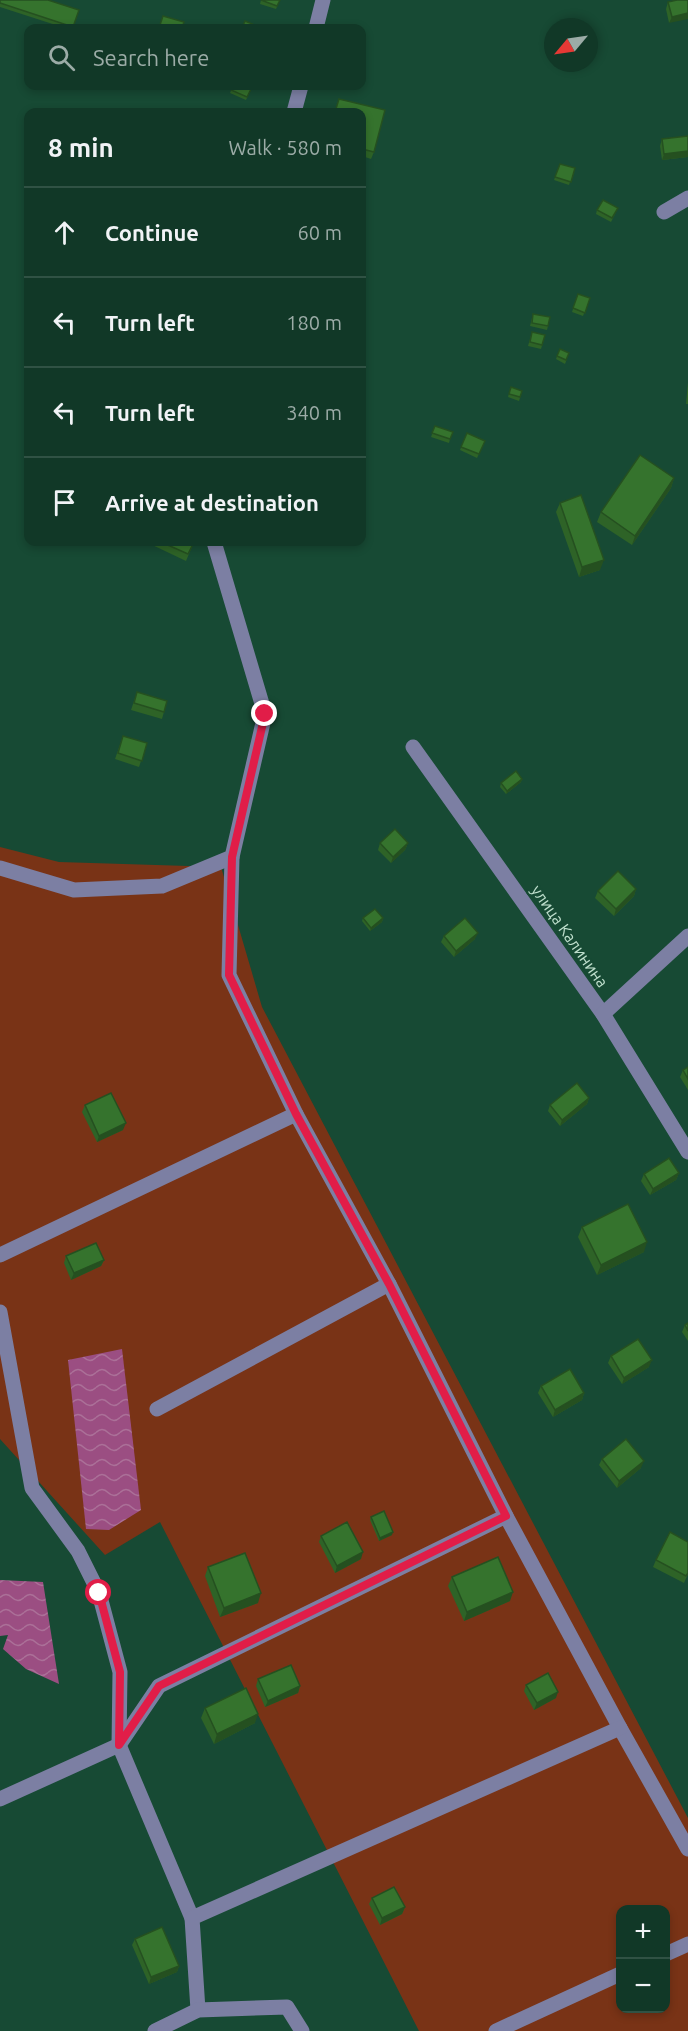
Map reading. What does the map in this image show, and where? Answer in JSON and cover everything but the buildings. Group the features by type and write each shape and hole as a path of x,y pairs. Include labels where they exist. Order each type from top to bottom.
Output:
{"street":[{"path":"317,24 323,0"},
{"path":"295,108 300,90"},
{"path":"664,212 688,198"},
{"path":"215,546 265,714 232,857 229,975 296,1114 389,1284 506,1516 688,1850"},
{"name":"улица Калинина","path":"414,747 603,1014 688,1152"},
{"path":"0,868 74,890 162,885 232,857"},
{"path":"603,1014 688,936"},
{"path":"0,1255 296,1114"},
{"path":"157,1409 389,1284"},
{"path":"0,1312 32,1488 78,1551 99,1593 120,1672 119,1745 192,1918 198,2010"},
{"path":"0,1799 119,1745 159,1686 506,1516"},
{"path":"192,1918 620,1728"},
{"path":"670,1952 688,1944"},
{"path":"496,2031 616,1976"},
{"path":"155,2031 198,2010 287,2007 302,2031"}],"shaded area":[{"path":"0,847 59,862 221,867 262,1007 688,1818 688,2031 419,2031 160,1522 105,1555 0,1439"}],"water":[{"path":"122,1349 141,1510 109,1530 86,1529 68,1360"},
{"path":"0,1580 43,1582 59,1684 26,1669 3,1649 8,1635 0,1636"}],"route":[{"path":"99,1593 120,1672 119,1745 159,1686 506,1516 389,1284 296,1114 229,975 232,857 265,714"}]}
